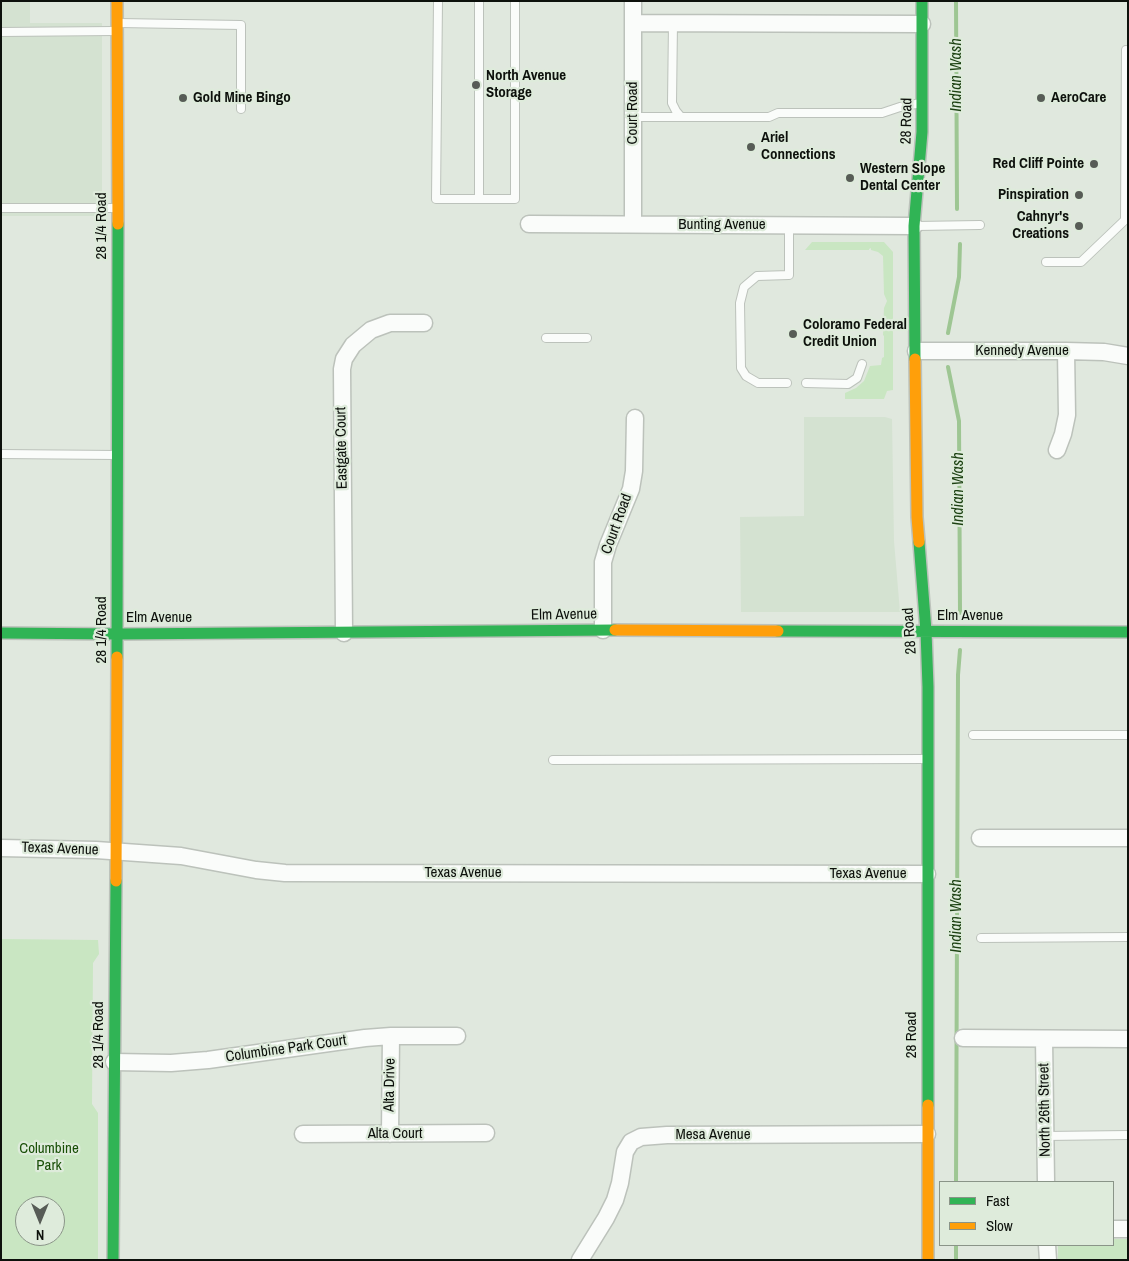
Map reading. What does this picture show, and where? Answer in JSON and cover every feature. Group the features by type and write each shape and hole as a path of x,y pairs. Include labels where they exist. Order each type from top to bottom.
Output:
{"street":[{"name":"28 1/4 Road","path":"113,1260 118,634 117,1"},
{"name":"Court Road","path":"633,1 633,224"},
{"name":"28 Road","path":"922,1 922,146 914,226 916,517 926,631 928,687 928,1260"},
{"path":"634,23 922,24"},
{"name":"Bunting Avenue","path":"529,224 914,226"},
{"name":"Eastgate Court","path":"344,633 343,364 353,345 371,330 390,323 424,323"},
{"name":"Kennedy Avenue","path":"916,351 1066,351 1104,352 1128,356"},
{"path":"1057,450 1063,434 1066,415 1066,351"},
{"name":"Court Road","path":"603,630 603,562 631,489 634,471 635,418"},
{"name":"Elm Avenue","path":"1,633 344,633 603,630 1128,632"},
{"path":"980,838 1128,838"},
{"name":"Texas Avenue","path":"1,848 115,851 180,856 256,870 285,873 927,874"},
{"name":"Alta Drive","path":"390,1134 391,1036"},
{"name":"Columbine Park Court","path":"114,1062 148,1063 208,1060 364,1038 457,1036"},
{"path":"964,1038 1128,1039"},
{"name":"North 26th Street","path":"1044,1039 1046,1181"},
{"name":"Alta Court","path":"303,1134 486,1133"},
{"name":"Mesa Avenue","path":"580,1260 615,1200 625,1152 631,1142 641,1137 667,1135 927,1134"},
{"path":"1114,1229 1128,1229"},
{"path":"1048,1246 1048,1260"}],"lane":[{"path":"438,1 436,199 515,199 515,1"},
{"path":"479,1 479,199"},
{"path":"673,23 672,103 681,117"},
{"path":"1,32 117,27 241,25 241,109"},
{"path":"1046,262 1081,262 1125,220 1126,50"},
{"path":"633,117 769,117 778,113 882,114 900,107 923,103"},
{"path":"1,208 117,208"},
{"path":"787,383 758,383 746,376 741,368 740,303 744,287 757,276 789,274 789,225"},
{"path":"914,226 980,225"},
{"path":"546,338 587,338"},
{"path":"806,383 848,384 857,378 862,364"},
{"path":"1,454 118,455"},
{"path":"973,735 1128,735"},
{"path":"553,760 928,759"},
{"path":"981,938 1128,937"},
{"path":"1045,1136 1128,1136"}],"shaded area":[{"path":"1,1 30,1 30,23 102,23 102,216 1,216"},
{"path":"804,417 885,417 892,419 894,541 900,612 741,612 740,517 804,516"}],"green space":[{"path":"812,242 884,242 893,252 893,390 887,391 884,399 845,399 845,393 856,388 864,381 870,366 881,365 882,358 884,357 884,308 887,301 884,294 883,256 871,250 871,248 869,250 805,250"},
{"name":"Columbine Park","path":"1,939 98,940 99,954 93,963 92,1104 98,1113 98,1260 1,1260"},
{"path":"1114,1239 1128,1239 1128,1260 1058,1260 1058,1246 1114,1246"}],"waterway":[{"name":"Indian Wash","path":"956,1 957,209"},
{"name":"Indian Wash","path":"948,333 959,277 960,244"},
{"name":"Indian Wash","path":"948,367 959,421 960,613"},
{"name":"Indian Wash","path":"956,1181 958,675 960,650"},
{"name":"Indian Wash","path":"956,1246 956,1260"}],"traffic: fast":[{"path":"915,359 914,226 922,132 922,1"},
{"path":"117,657 118,224"},
{"path":"919,542 928,687 928,1105"},
{"path":"1,633 118,634 615,630"},
{"path":"778,631 1128,632"},
{"path":"113,1260 116,881"}],"traffic: slow":[{"path":"117,1 118,224"},
{"path":"915,359 919,542"},
{"path":"615,630 778,631"},
{"path":"116,881 117,657"},
{"path":"928,1105 928,1260"}],"place":[{"name":"North Avenue Storage","path":"476,85"},
{"name":"Gold Mine Bingo","path":"183,98"},
{"name":"AeroCare","path":"1041,98"},
{"name":"Ariel Connections","path":"751,147"},
{"name":"Red Cliff Pointe","path":"1094,164"},
{"name":"Western Slope Dental Center","path":"850,178"},
{"name":"Pinspiration","path":"1079,195"},
{"name":"Cahnyr's Creations","path":"1079,226"},
{"name":"Coloramo Federal Credit Union","path":"793,334"}]}
